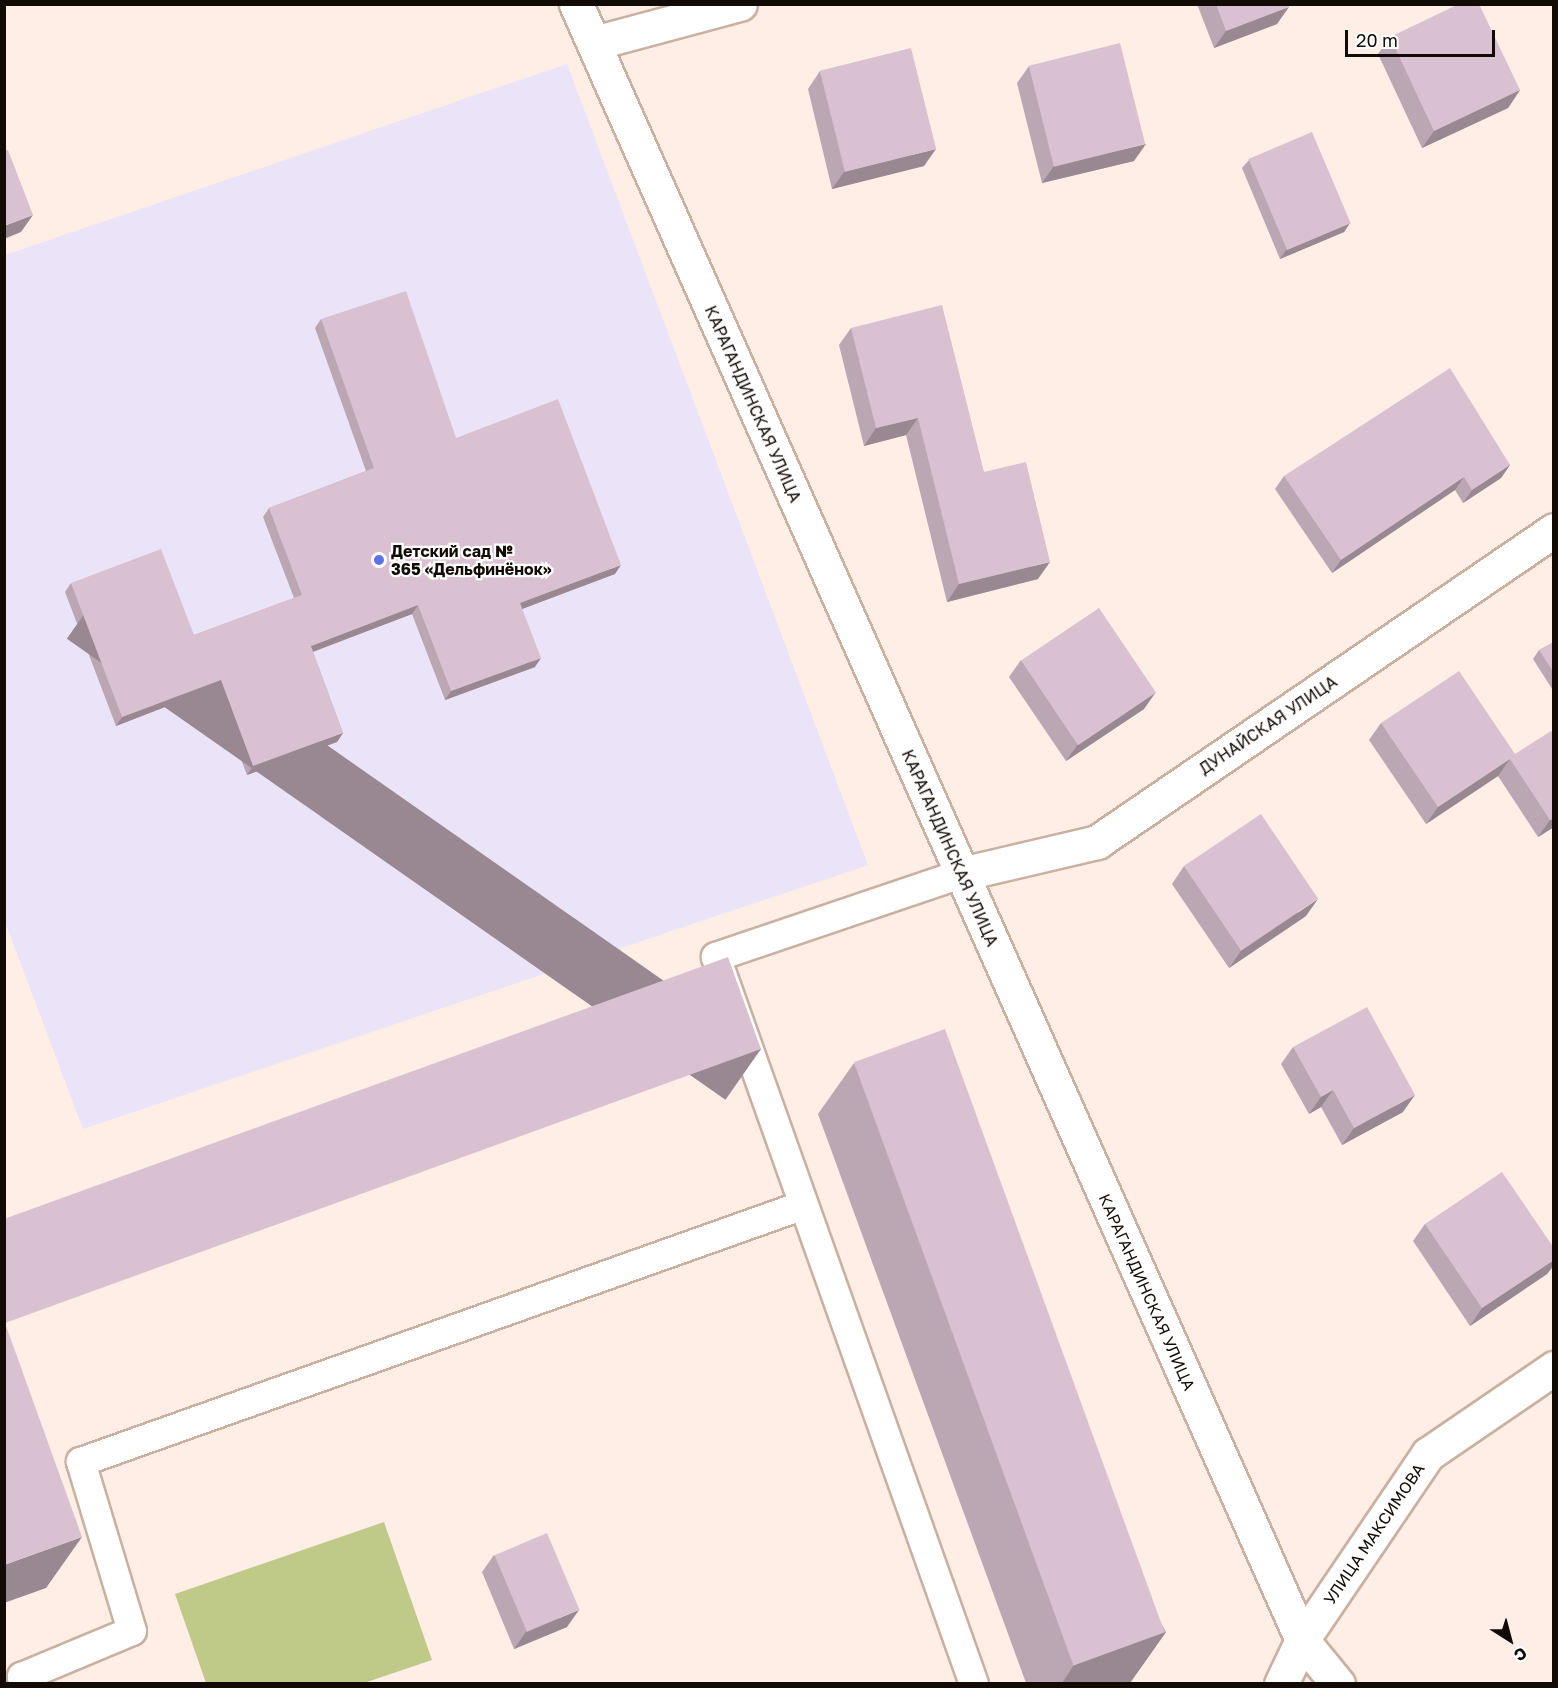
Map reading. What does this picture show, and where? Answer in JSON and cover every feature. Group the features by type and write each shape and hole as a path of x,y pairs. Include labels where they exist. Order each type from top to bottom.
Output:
{"street":[{"name":"КАРАГАНДИНСКАЯ УЛИЦА","path":"576,4 1302,1640 1338,1683"},
{"path":"594,43 740,4"},
{"name":"ДУНАЙСКАЯ УЛИЦА","path":"961,874 1097,842 1554,530"},
{"name":"УЛИЦА МАКСИМОВА","path":"1281,1683 1302,1640 1428,1454 1554,1368"}],"lane":[{"path":"961,874 717,957 974,1683"},
{"path":"25,1683 22,1677 132,1631 81,1462 804,1205"}],"shaded area":[{"name":"Детский сад № 365 «Дельфинёнок»","path":"567,64 868,865 83,1129 5,922 5,255"}],"green space":[{"path":"384,1522 432,1660 364,1683 206,1683 175,1594"}],"building":[{"path":"1216,4 1288,4 1289,7 1226,31"},
{"path":"1459,4 1479,4 1520,90 1434,131 1390,37"},
{"path":"1120,43 1145,144 1054,167 1029,66"},
{"path":"911,48 936,149 845,172 820,71"},
{"path":"1312,132 1351,223 1287,250 1248,159"},
{"path":"8,150 33,215 4,226 4,151"},
{"path":"406,291 456,438 558,399 621,565 520,603 541,658 451,691 418,605 311,646 343,733 253,766 221,680 122,717 71,583 161,549 194,635 302,595 269,508 374,468 321,319"},
{"path":"942,305 984,472 1026,462 1050,562 959,584 918,418 876,428 851,328"},
{"path":"1450,368 1510,465 1472,490 1464,477 1341,560 1284,476"},
{"path":"1099,608 1156,693 1078,745 1021,661"},
{"path":"1554,642 1554,673 1539,650"},
{"path":"1459,671 1515,754 1551,731 1554,735 1554,818 1550,820 1510,759 1438,807 1381,723"},
{"path":"1261,814 1318,899 1241,951 1184,866"},
{"path":"728,957 761,1049 5,1323 82,1537 4,1565 4,1219"},
{"path":"1367,1007 1415,1095 1354,1128 1333,1090 1321,1097 1293,1047"},
{"path":"945,1029 1165,1632 1073,1665 854,1062"},
{"path":"1502,1172 1554,1248 1554,1260 1482,1308 1425,1224"},
{"path":"547,1533 579,1609 527,1632 495,1555"}],"place":[{"name":"Детский сад № 365 «Дельфинёнок»","path":"379,560"}]}
